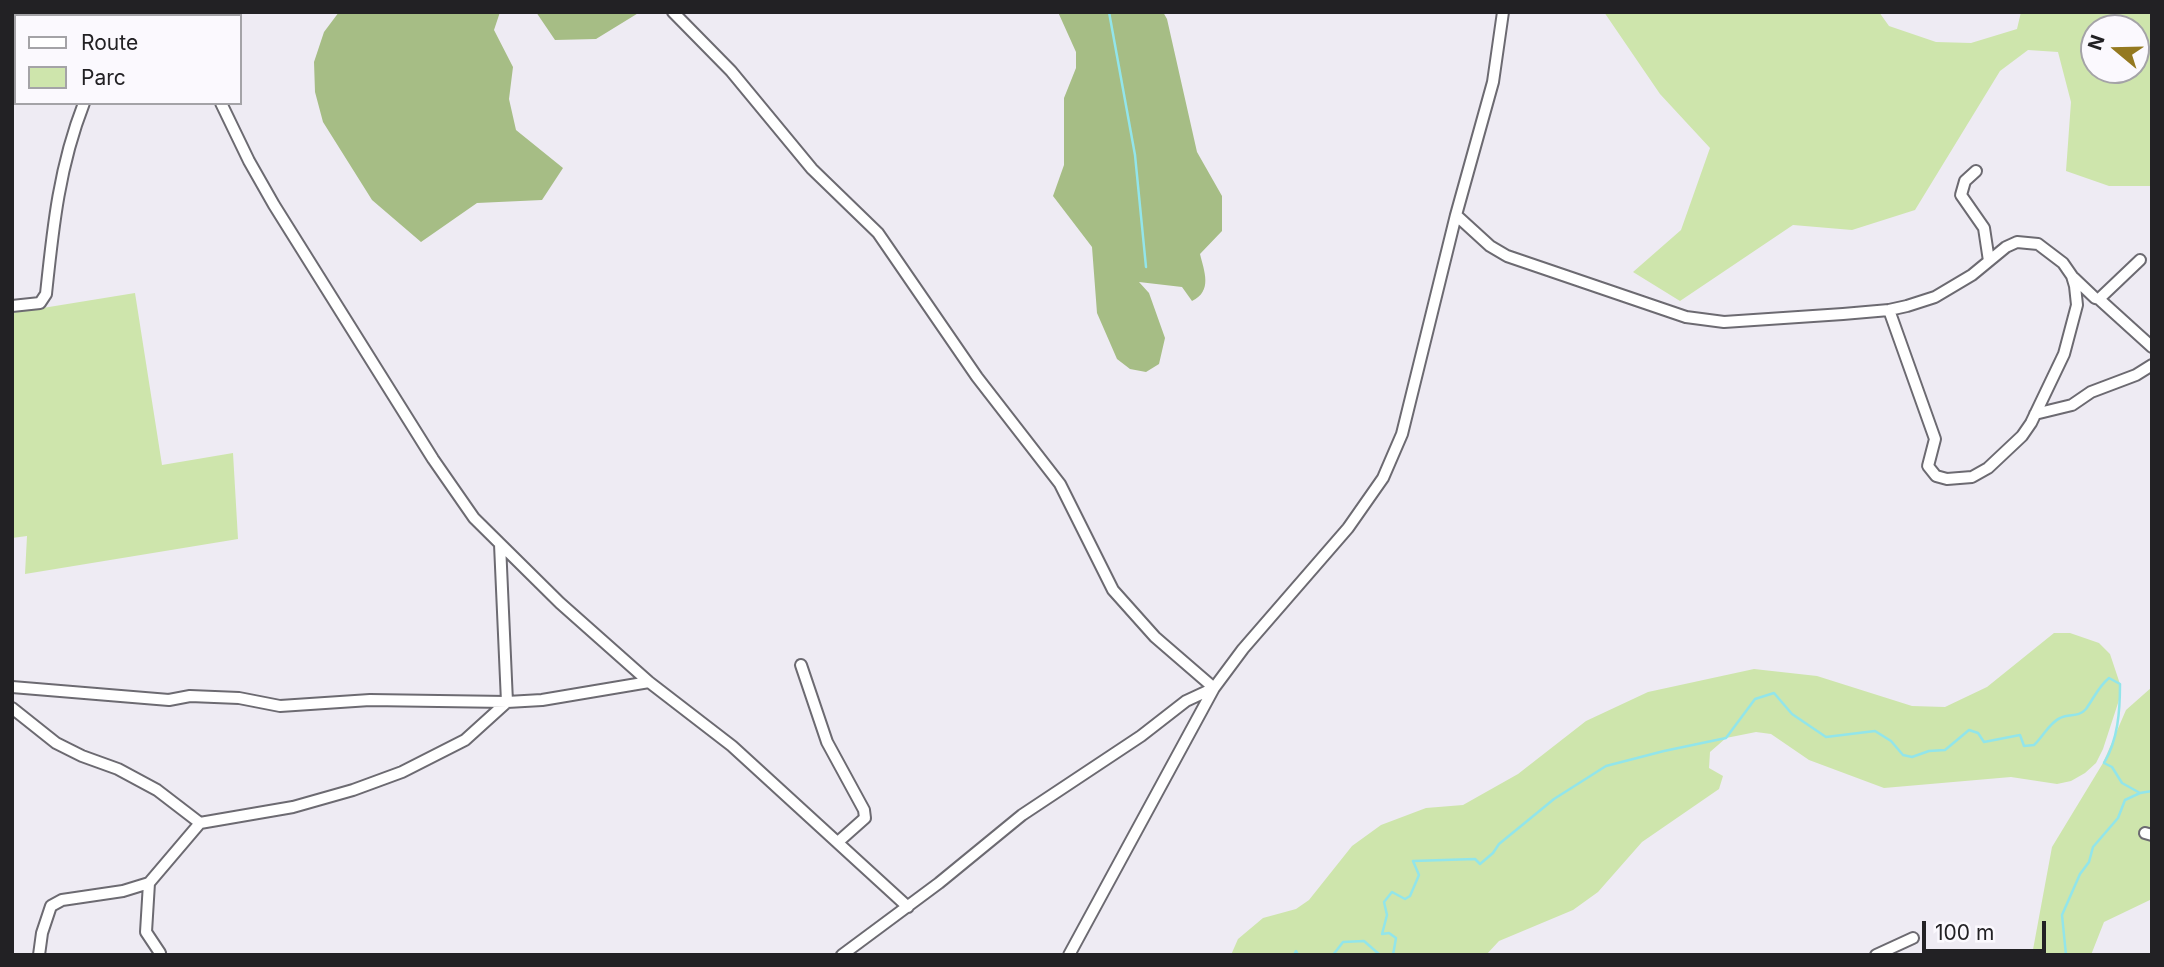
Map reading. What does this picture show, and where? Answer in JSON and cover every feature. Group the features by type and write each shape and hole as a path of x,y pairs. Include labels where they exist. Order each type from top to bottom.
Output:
{"street":[{"path":"673,12 731,71 812,169 877,233 977,377 1060,484 1113,590 1155,637 1214,688"},
{"path":"1069,955 1214,688 1242,649 1348,528 1384,478 1402,434 1493,82 1503,12"},
{"path":"12,306 40,303 46,294 54,209 63,167 83,105"},
{"path":"222,105 248,161 274,205 433,459 474,518 560,603 649,682 732,746 908,907"},
{"path":"1976,171 1965,181 1961,195 1984,228 1989,261"},
{"path":"1457,215 1490,246 1507,256 1686,317 1724,322 1889,310 1935,297 1972,275 2006,247 2017,242 2028,242 2038,244 2052,253 2095,298 2152,347"},
{"path":"2099,299 2140,260"},
{"path":"1889,310 1935,439 1928,466 1936,476 1947,479 1972,477 1988,468 2022,436 2035,414 2064,354 2072,328 2077,305 2072,276"},
{"path":"2035,414 2072,405 2091,392 2136,375 2152,365"},
{"path":"500,544 507,702"},
{"path":"801,665 827,742 865,818 838,842"},
{"path":"12,687 169,700 190,696 239,698 280,706 370,700 507,702 649,682"},
{"path":"842,955 908,907 1022,815 1141,736 1186,701 1214,688"},
{"path":"40,955 42,933 51,906 62,900 123,891 149,883 200,823 293,807 353,790 402,772 465,740 507,702"},
{"path":"12,708 56,743 118,769 157,790 200,823"},
{"path":"149,883 146,932 160,953"},
{"path":"1876,955 1913,939"}],"green space":[{"path":"339,12 500,12 494,30 513,67 509,99 516,130 563,168 542,200 477,203 421,242 372,200 323,122 315,92 314,62 324,32"},
{"path":"536,12 640,12 596,39 555,40"},
{"path":"1058,12 1163,12 1167,19 1197,152 1222,196 1222,231 1200,254 1205,286 1199,297 1192,301 1182,287 1139,282 1149,293 1165,338 1159,364 1146,372 1130,369 1117,359 1097,313 1092,247 1053,196 1064,165 1064,98 1076,68 1076,52"},
{"path":"1604,12 1879,12 1889,26 1936,42 1971,43 2017,29 2021,12 2152,12 2152,186 2109,186 2066,171 2071,102 2058,52 2028,50 2000,71 1915,210 1852,230 1793,225 1680,301 1633,272 1681,230 1710,148 1660,94"},
{"path":"135,293 162,465 233,453 238,539 25,574 27,536 12,538 12,313"},
{"path":"2054,633 2070,633 2099,643 2110,654 2120,684 2120,697 2096,763 2071,781 2057,784 2011,777 1884,788 1809,760 1771,734 1756,732 1726,738 1710,752 1709,768 1723,776 1719,789 1642,842 1598,892 1573,910 1499,941 1486,955 1231,955 1238,939 1263,918 1296,909 1309,900 1352,846 1381,825 1426,808 1463,805 1518,774 1586,721 1648,692 1754,669 1817,676 1912,706 1945,707 1987,687"},
{"path":"2152,687 2152,899 2104,922 2091,955 2032,955 2052,847 2103,763 2126,710"}],"waterway":[{"path":"1109,12 1135,155 1146,267"},
{"path":"1393,955 1396,938 1389,933 1382,934 1387,915 1384,902 1392,892 1405,899 1410,896 1419,875 1413,861 1475,859 1480,864 1499,844 1554,799 1606,766 1726,738 1755,699 1774,693 1792,714 1826,737 1875,731 1891,741 1903,755 1912,757 1929,751 1945,750 1969,730 1978,733 1984,742 2020,735 2024,746 2034,745 2056,720 2083,712 2109,678 2120,684 2119,705 2115,735 2104,763 2112,767 2122,783 2140,793"},
{"path":"2066,955 2062,915 2080,874 2089,862 2093,847 2118,818 2125,800 2152,791"},
{"path":"1333,955 1343,942 1364,941 1380,955"},
{"path":"1294,955 1296,951 1298,955"}]}
